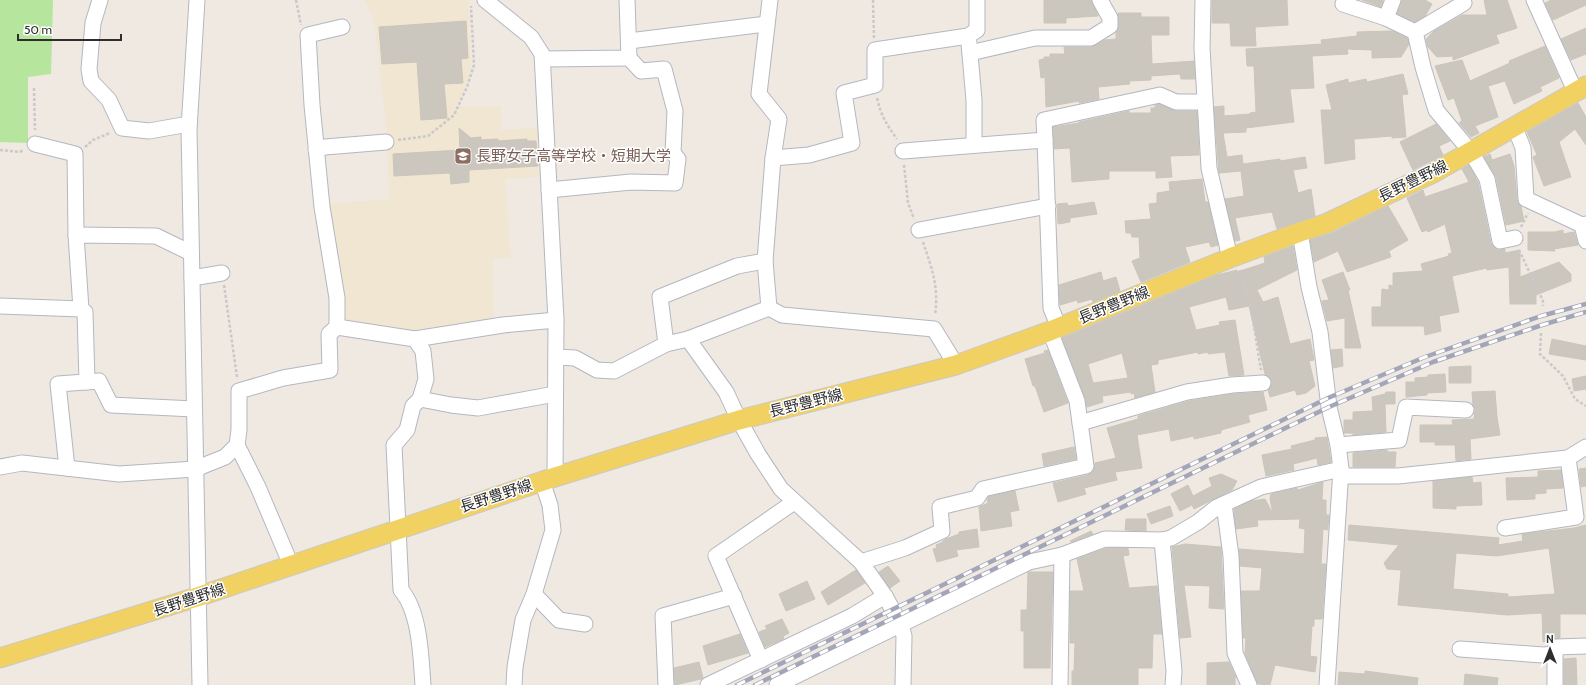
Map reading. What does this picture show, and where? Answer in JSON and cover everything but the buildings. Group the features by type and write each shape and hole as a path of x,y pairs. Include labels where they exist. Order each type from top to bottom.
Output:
{"main road":[{"name":"長野豊野線","path":"0,658 197,598 548,479 739,420 956,365 1054,330 1233,257 1325,224 1433,173 1580,88"}],"street":[{"path":"100,0 93,23 89,69 91,81 109,100 122,128 149,131 189,124"},
{"path":"197,0 189,124 197,598 200,685"},
{"path":"485,0 531,37 542,54 556,320 555,394 548,479 553,530 534,594 523,620 515,667 514,685"},
{"path":"549,190 632,182 674,183 678,159 672,153 675,111 664,69 641,71 630,58 627,0"},
{"path":"769,308 764,261 773,158 779,119 759,94 770,0"},
{"path":"773,158 809,155 852,142 844,93 875,85 875,50 968,36 977,30 977,0"},
{"path":"970,53 1035,38 1091,38 1110,26 1110,18 1100,0"},
{"path":"1203,0 1202,48 1209,168 1233,257"},
{"path":"1386,18 1394,0"},
{"path":"1534,0 1580,88"},
{"path":"1340,1 1386,18 1415,32"},
{"path":"1415,32 1464,3"},
{"path":"628,41 766,24"},
{"path":"291,565 258,487 237,446 239,430 239,391 283,378 330,370 329,334 337,327 337,298 322,207 312,105 308,34 342,27"},
{"path":"1415,32 1423,67 1436,110 1471,152 1487,178 1500,241 1515,238"},
{"path":"968,36 974,100 974,145"},
{"path":"543,59 630,58"},
{"path":"861,562 906,548 942,531 940,507 977,498 983,489 1086,466 1078,401 1054,330 1051,308 1044,120 1160,95 1176,102 1205,102"},
{"path":"1514,125 1523,148 1526,199 1584,225 1586,241"},
{"path":"903,151 1045,140"},
{"path":"316,150 325,147 386,142"},
{"path":"35,144 75,154 76,235 81,309 85,312 87,382"},
{"path":"919,230 1048,206"},
{"path":"1300,232 1320,332 1329,407 1338,444 1341,472 1327,685"},
{"path":"76,235 156,236 191,253"},
{"path":"666,344 660,297 737,266 764,261"},
{"path":"192,278 222,273"},
{"path":"0,306 81,309"},
{"path":"556,357 575,358 597,370 614,371 666,344 688,339 769,308 782,315 934,328 956,365"},
{"path":"337,327 415,339 503,325 556,320"},
{"path":"415,339 423,351 426,379 420,399 413,406 407,430 394,445 401,590 409,598 420,644 423,685"},
{"path":"688,339 726,392 739,420 758,454 781,490 861,562 885,596 901,626 904,636 903,685"},
{"path":"67,468 58,384 98,381 110,405 194,409"},
{"path":"1080,423 1187,392 1232,385 1263,383"},
{"path":"420,399 478,408 555,394"},
{"path":"1338,444 1399,440 1406,407 1466,410"},
{"path":"0,467 22,463 119,474 195,469 224,457 237,446"},
{"path":"777,685 901,626 1029,562 1062,555 1105,539 1162,540 1172,538 1198,522 1217,507 1261,487 1341,472 1398,476 1568,458 1586,448"},
{"path":"1506,528 1576,517 1568,458"},
{"path":"761,660 716,556 794,502"},
{"path":"1224,504 1231,556 1235,653 1249,685"},
{"path":"1162,540 1174,671 1173,685"},
{"path":"1060,685 1062,555"},
{"path":"534,594 559,620 585,624"},
{"path":"666,685 664,616 734,596"},
{"path":"708,685 852,616 885,596"},
{"path":"1555,685 1556,647 1586,646"},
{"path":"1460,649 1543,655 1555,654"}],"path":[{"path":"296,0 301,29 308,34"},
{"path":"386,142 428,136 454,116 467,87 474,65 471,0"},
{"path":"873,0 875,50"},
{"path":"875,85 882,115 889,129 897,138 903,151 908,203 919,230 934,278 937,298 934,328"},
{"path":"0,150 20,152 35,144 34,88"},
{"path":"75,154 93,140 122,128"},
{"path":"1531,201 1528,213 1515,238 1529,274 1543,301 1543,306"},
{"path":"1233,257 1251,308 1263,383"},
{"path":"222,273 239,391"},
{"path":"1541,333 1540,354 1563,376 1575,399 1586,406"}],"shaded area":[{"name":"長野女子高等学校・短期大学","path":"364,0 468,0 471,69 465,89 456,106 501,106 501,130 538,128 539,177 505,179 511,258 493,258 494,321 405,331 344,323 326,204 389,199 387,135 374,19"}],"green space":[{"path":"0,0 53,0 51,74 28,77 28,143 0,142"}],"railway":[{"path":"737,685 1328,398 1425,357 1541,316 1586,304"},
{"path":"755,685 1329,407 1433,362 1542,325 1586,312"}],"place":[{"name":"長野女子高等学校・短期大学","path":"463,156"}]}
